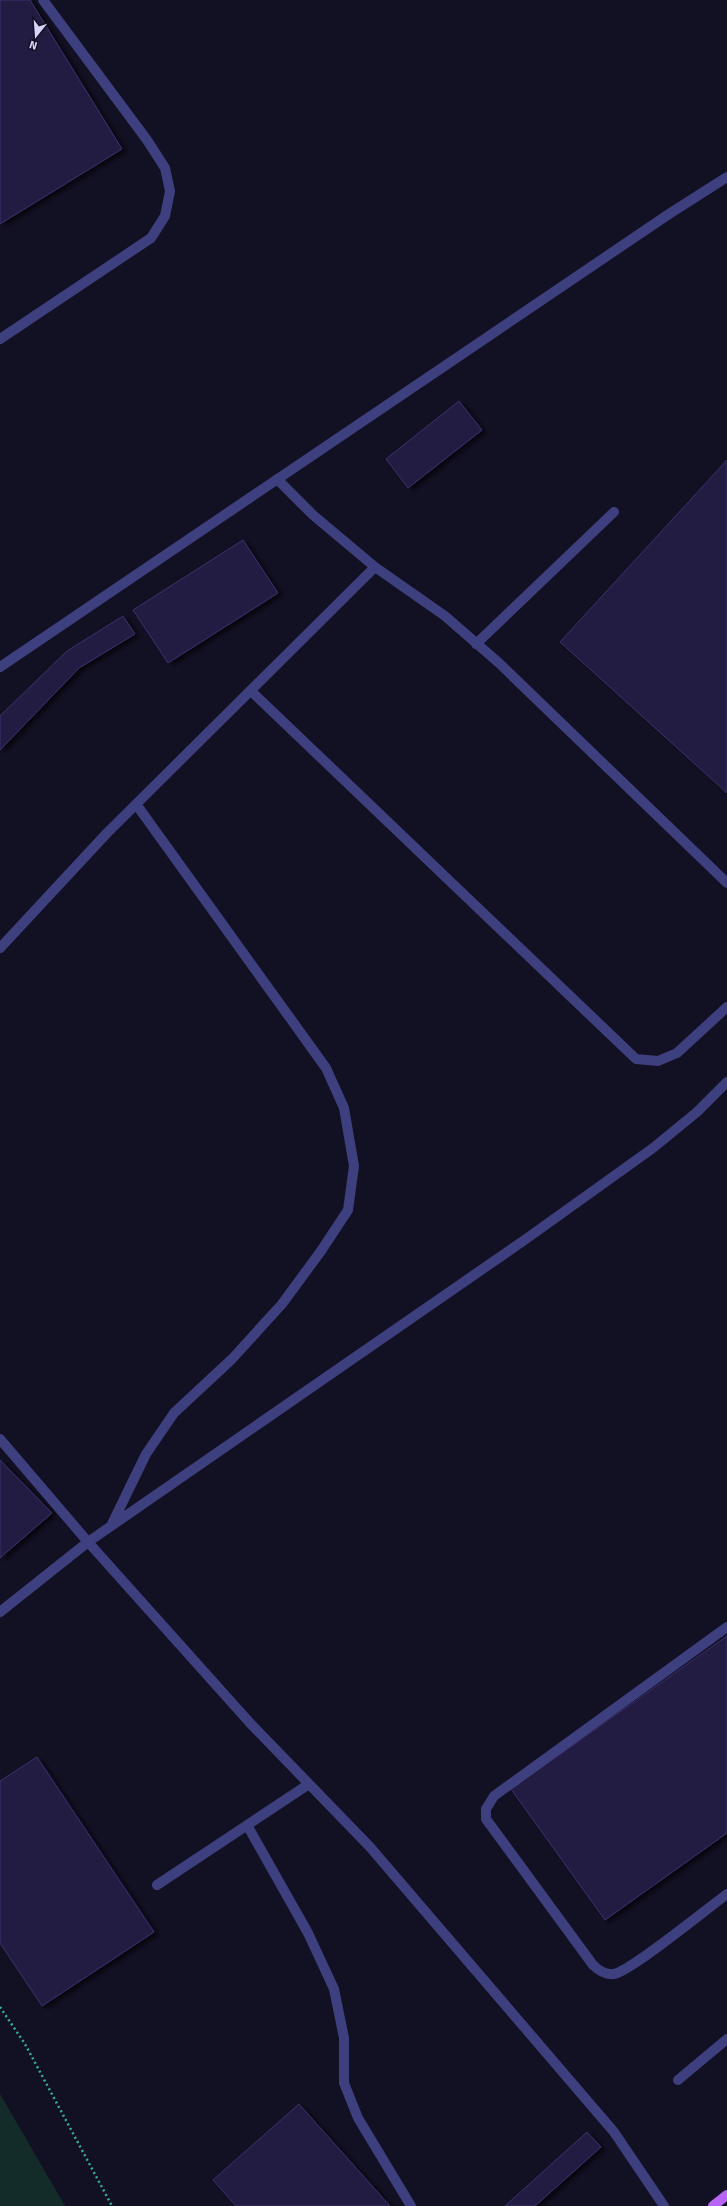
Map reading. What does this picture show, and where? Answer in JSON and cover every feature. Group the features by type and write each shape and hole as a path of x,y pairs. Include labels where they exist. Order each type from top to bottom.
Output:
{"main road":[{"path":"713,2206 727,2196"}],"lane":[{"path":"0,338 151,238 165,216 170,191 165,168 147,140 43,0"},
{"path":"0,667 669,214 727,177"},
{"path":"277,479 313,515 375,567 445,616 727,883"},
{"path":"476,644 614,512"},
{"path":"0,948 136,804 375,567"},
{"path":"251,691 636,1059 658,1061 677,1053 727,1007"},
{"path":"111,1526 146,1454 174,1413 232,1359 282,1304 321,1251 348,1210 354,1166 344,1108 326,1068 136,804"},
{"path":"0,1612 88,1542 526,1239 653,1148 697,1112 727,1082"},
{"path":"0,1440 88,1542 250,1723 370,1846 609,2126 664,2206"},
{"path":"727,1627 494,1796 486,1809 486,1819 593,1965 601,1973 615,1974 634,1964 727,1894"},
{"path":"157,1885 310,1784"},
{"path":"247,1825 308,1933 334,1989 344,2038 344,2083 358,2118 410,2206"},
{"path":"678,2080 727,2039"}],"path":[{"path":"0,2007 24,2044 112,2206"}],"green space":[{"path":"0,2094 65,2206 0,2206"}],"building":[{"path":"0,0 30,0 122,149 0,224"},
{"path":"459,401 482,430 408,488 386,459"},
{"path":"727,460 727,793 560,642"},
{"path":"243,540 278,593 168,663 133,610"},
{"path":"123,616 135,634 79,668 0,750 0,716 67,651"},
{"path":"0,1460 52,1513 0,1558"},
{"path":"727,1636 727,1833 605,1920 511,1789"},
{"path":"37,1757 154,1932 42,2006 0,1943 0,1781"},
{"path":"299,2104 390,2206 236,2206 213,2180"},
{"path":"587,2132 601,2147 535,2206 505,2206"}]}
